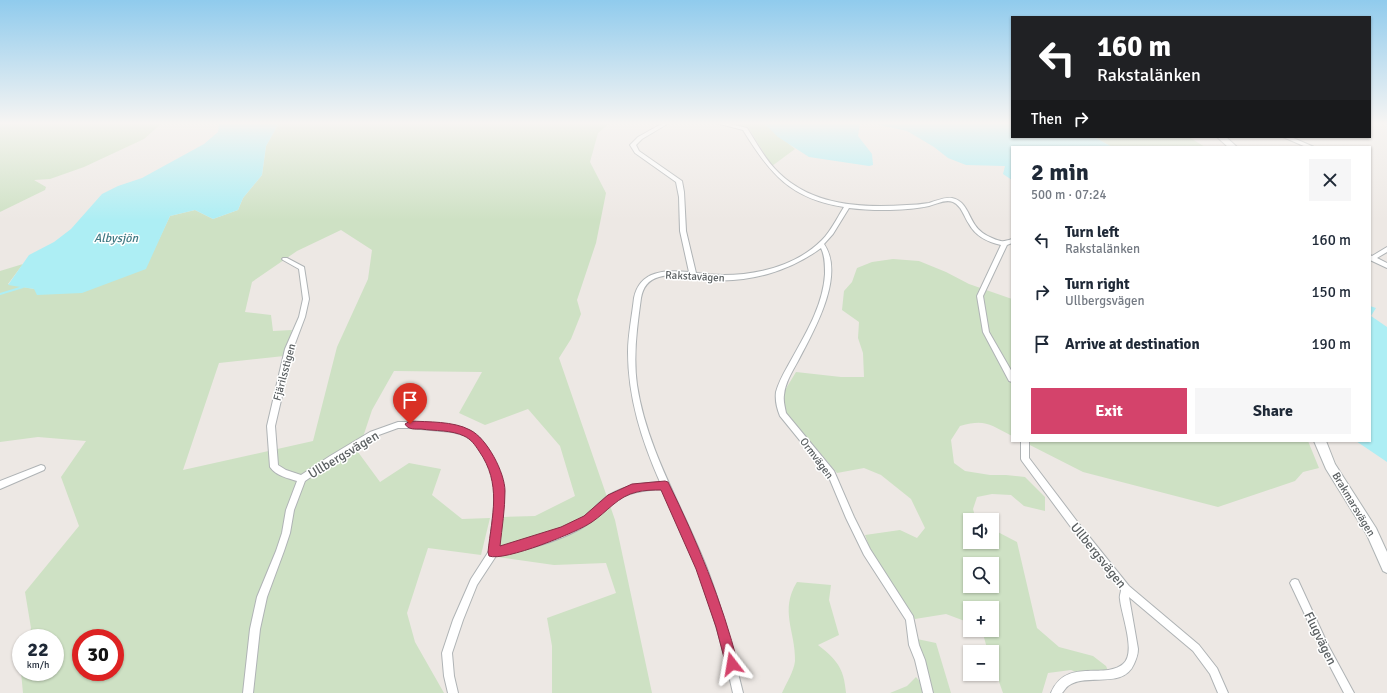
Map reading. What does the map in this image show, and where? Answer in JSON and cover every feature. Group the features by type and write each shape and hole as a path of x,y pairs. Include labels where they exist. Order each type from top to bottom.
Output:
{"street":[{"path":"643,155 679,181 681,188 680,198 682,226 693,275"},
{"path":"760,155 781,180 799,193 847,207 925,206 946,200 952,200 961,204 972,225 988,239 1005,244 1011,242"},
{"name":"Rakstavägen","path":"738,693 722,627 702,569 665,485 635,405 630,364 631,335 641,285 656,274 693,275 720,278 755,275 788,264 808,254 821,244 847,207"},
{"name":"Ormvägen","path":"821,244 826,250 828,273 823,303 810,333 787,375 780,393 780,404 783,414 831,473 850,518 867,552 910,619 914,645 920,660 928,693"},
{"path":"1005,244 980,296 986,332 1011,377"},
{"path":"1371,257 1387,250"},
{"path":"1371,257 1387,266"},
{"name":"Fjärilsstigen","path":"285,259 302,268 306,299 302,317 289,349 274,412 272,426 274,467 283,473 302,479"},
{"name":"Ullbergsvägen","path":"248,693 255,629 262,597 280,551 286,533 290,510 302,479 333,458 385,429 410,424 444,427 466,432 477,440 487,454 496,474 500,490 493,552 474,582 458,620 447,653 449,676 453,693"},
{"name":"Ullbergsvägen","path":"1025,442 1025,459 1126,589 1196,648 1214,671 1222,693"},
{"name":"Brakmarsvägen","path":"1320,442 1330,466 1372,532 1387,567"},
{"path":"0,485 41,468"},
{"path":"493,552 514,548 564,531 588,519 612,498 636,487 665,485"},
{"name":"Flugvägen","path":"1294,583 1325,648 1349,693"},
{"path":"1125,681 1133,654 1124,598 1126,589"},
{"path":"1056,693 1062,685 1071,681 1092,685"}],"green space":[{"path":"0,155 109,155 84,167 50,179 34,180 46,187 45,190 0,212"},
{"path":"265,155 592,155 590,162 606,193 596,243 577,300 581,314 571,339 559,358 615,520 652,693 552,693 552,646 547,618 616,593 606,563 554,565 497,557 504,517 535,516 575,496 560,446 528,409 485,425 459,413 482,372 394,371 372,410 358,452 380,482 409,463 441,469 432,495 462,519 490,518 481,555 428,548 407,613 415,642 444,693 23,693 22,681 64,681 64,629 31,629 25,592 79,526 61,477 86,441 38,437 0,442 0,271 23,264 8,284 34,289 145,269 170,216 195,210 213,219 238,210 243,198 262,175","holes":["341,230 372,250 368,279 337,347 313,441 183,470 219,363 284,356 292,330 273,331 271,315 245,312 252,282 297,251"]},
{"path":"765,155 786,155 772,166"},
{"path":"893,259 919,261 946,272 969,284 1011,299 1011,435 987,424 975,423 960,426 951,440 954,463 965,471 990,475 1025,477 1045,497 1045,511 1024,506 1011,495 992,494 977,497 973,509 974,513 963,513 963,549 999,549 999,533 1017,542 1037,628 1059,647 1093,656 1106,666 1111,678 1091,678 1071,670 1048,673 1042,693 1003,693 999,681 999,645 986,645 984,637 999,637 999,601 963,601 963,620 946,614 915,619 872,554 865,535 900,530 917,538 925,528 911,499 881,475 864,468 837,473 784,410 782,395 796,372 841,377 864,377 863,353 858,338 859,322 842,310 844,291 852,282 857,268 872,262"},
{"path":"1024,442 1308,442 1319,468 1303,472 1295,481 1218,507 1083,472"},
{"path":"797,582 831,585 829,600 839,635 818,645 835,660 838,665 845,684 846,693 782,693 792,673 795,661 789,602"},
{"path":"917,639 936,643 951,693 933,693"},
{"path":"916,677 921,683 924,693 890,693 907,686"}],"water":[{"name":"Albysjön","path":"183,155 265,155 262,175 243,198 238,210 213,219 195,210 170,216 146,269 82,293 37,295 34,289 8,285 29,255 54,242 71,229 102,194 118,186 142,178"},
{"path":"806,155 872,155 873,165 869,166 809,157"},
{"path":"945,155 1011,155 1011,179 1003,174 1005,166 966,165"},
{"path":"1371,306 1376,308 1371,316"},
{"path":"1371,316 1387,327 1387,462 1357,442 1371,442"}],"waterway":[{"path":"0,294 23,287"}],"route":[{"path":"410,424 444,427 466,432 477,440 487,454 496,474 500,490 493,552 508,550 542,540 564,531 588,519 612,498 636,487 665,485 702,569 722,627 732,664"}]}
